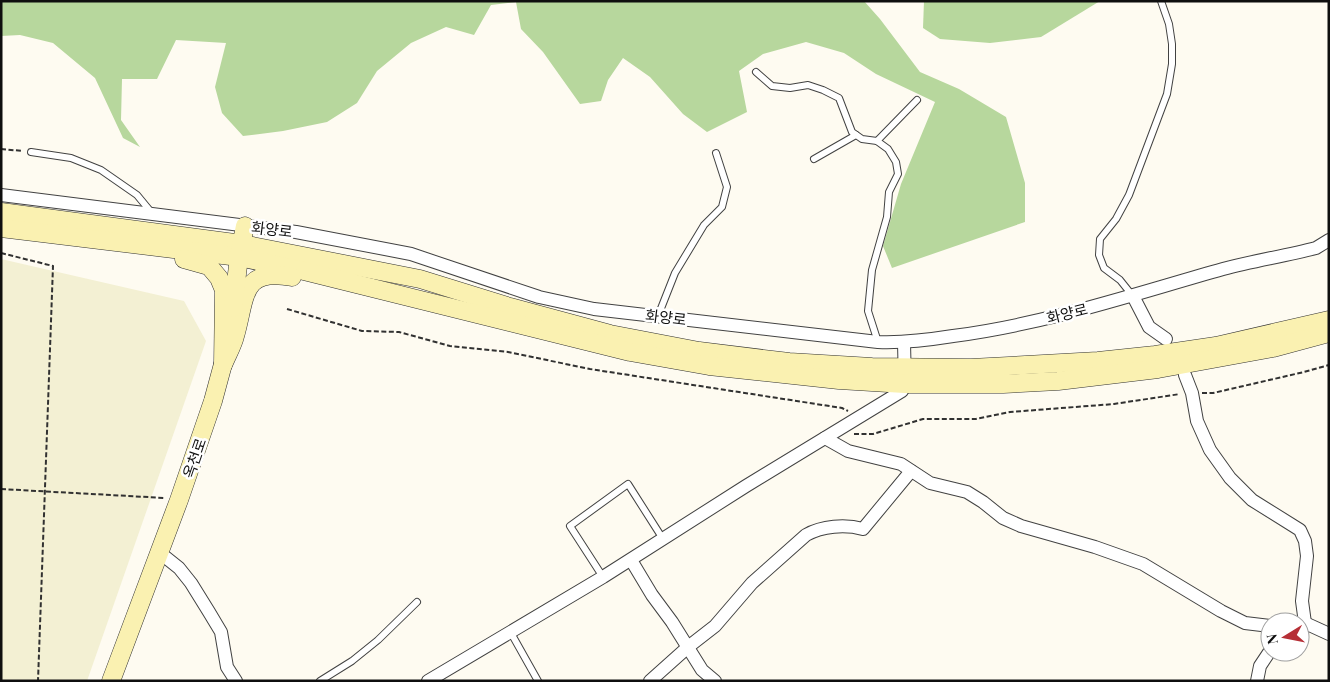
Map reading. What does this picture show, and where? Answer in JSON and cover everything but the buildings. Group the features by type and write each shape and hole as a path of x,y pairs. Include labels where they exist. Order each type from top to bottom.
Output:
{"main road":[{"name":"화양로","path":"1,212 242,242 420,279 577,326 699,351 905,376 1003,384 1058,381 1158,369 1273,348 1329,333"},
{"name":"화양로","path":"1,228 59,235 242,242 304,271 630,352 709,366 839,380 905,376 971,368 1098,361 1156,355 1216,346 1329,320"},
{"path":"59,235 98,249 189,260 209,266 219,278 224,290 223,365"},
{"name":"옥천로","path":"112,681 179,500 213,401 223,365 230,328 242,242"},
{"path":"223,365 235,337 245,292 250,284 260,278 279,275 372,294 387,292"}],"street":[{"name":"화양로","path":"1,195 152,213 242,242 296,232 411,254 539,297 594,308 878,342 904,343 978,333 1048,318 1225,269 1316,248 1329,240"},
{"path":"1133,296 1149,327 1166,339"},
{"path":"436,679 604,577 746,486 902,390 905,376 904,343"},
{"path":"1186,375 1192,392 1197,421 1210,450 1230,478 1252,500 1300,530 1305,541 1307,556 1302,612"},
{"path":"825,438 848,451 901,464 930,483 967,492 1003,518 1021,526 1095,547 1143,564 1221,611 1245,622 1260,624"},
{"path":"650,681 715,626 752,584 806,534 815,530 841,527 853,526 862,529 912,472"},
{"path":"159,552 179,568 191,583 221,632 227,667 236,681"},
{"path":"631,560 702,670 715,681"},
{"path":"1310,627 1329,634"},
{"path":"1257,681 1263,662"}],"lane":[{"path":"1133,296 1120,280 1104,268 1099,255 1100,239 1116,219 1129,194 1167,94 1172,64 1172,44 1169,24 1161,1"},
{"path":"756,72 772,86 790,88 808,85 839,98 852,132 862,139 877,141 888,149 896,162 898,174 889,192 887,217 872,270 868,311 878,342"},
{"path":"877,141 917,100"},
{"path":"814,159 856,134"},
{"path":"31,152 71,158 102,170 137,195 152,213"},
{"path":"658,316 675,273 704,225 722,207 727,187 716,153"},
{"path":"604,577 570,526 628,484 663,539"},
{"path":"320,681 352,661 378,640 417,602"},
{"path":"511,633 538,681"}],"path":[{"path":"1,149 31,152"},
{"path":"1,253 53,266 38,681"},
{"path":"287,309 362,331 399,332 450,346 508,352 590,369 842,408 862,416"},
{"path":"844,427 854,434 873,434 923,419 976,419 1010,412 1114,404 1192,392 1213,393 1329,365"},
{"path":"1,489 156,496 179,500"}],"shaded area":[{"path":"1,259 184,301 206,341 87,681 1,681"}],"green space":[{"path":"1,1 864,1 920,72 959,89 1006,117 1025,183 1025,222 892,268 883,246 901,184 935,102 876,74 844,53 806,42 763,54 739,71 747,112 707,132 683,114 650,77 623,58 608,80 601,101 580,104 543,52 521,29 516,2 491,5 474,35 446,27 411,43 377,71 357,103 327,122 283,131 243,136 222,113 215,87 226,43 176,40 157,79 122,79 121,120 140,147 123,138 95,78 53,43 20,35 1,36"},
{"path":"924,1 1100,1 1041,37 990,43 940,39 923,28"}]}
